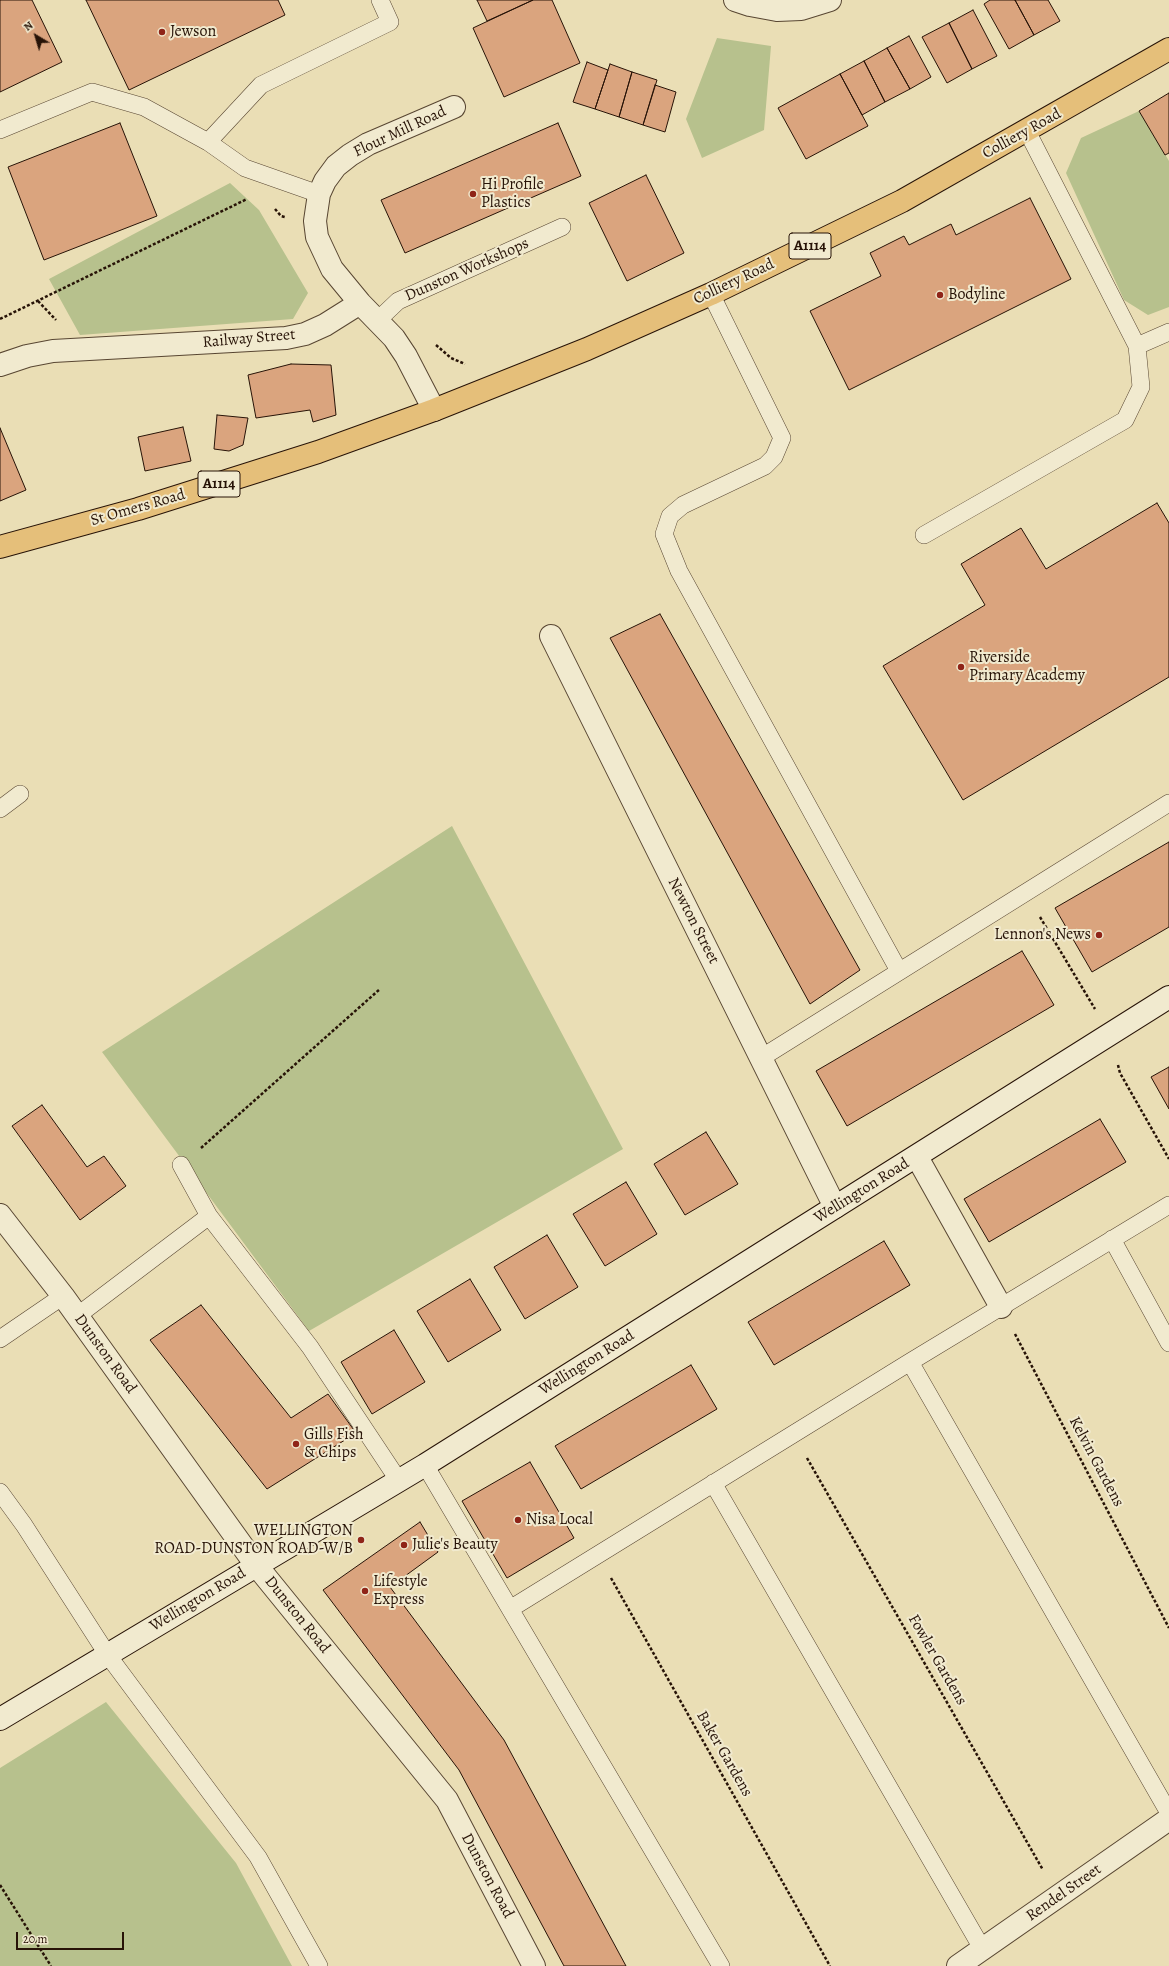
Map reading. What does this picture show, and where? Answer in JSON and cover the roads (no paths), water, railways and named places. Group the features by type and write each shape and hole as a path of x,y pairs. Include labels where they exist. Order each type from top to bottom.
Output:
{"main road":[{"name":"Colliery Road","path":"434,410 587,349 711,294 902,201 1169,49"},
{"name":"St Omers Road","path":"0,547 138,509 311,455 434,410"}],"street":[{"path":"735,0 750,5 777,10 801,9 830,0"},
{"name":"Flour Mill Road","path":"360,302 336,273 323,252 317,237 315,222 319,194 336,166 350,155 368,144 454,107"},
{"path":"360,302 394,338 406,356 434,410"},
{"name":"Railway Street","path":"0,365 27,356 53,351 286,338 305,334 325,325 360,302"},
{"name":"Newton Street","path":"551,636 835,1207"},
{"name":"Wellington Road","path":"0,1719 425,1465 1169,997"},
{"path":"916,1157 1001,1307"},
{"name":"Dunston Road","path":"0,1215 63,1296 256,1565 447,1800 534,1966"},
{"name":"Rendel Street","path":"958,1966 1169,1819"}],"lane":[{"path":"208,142 261,85 390,22 380,0"},
{"path":"0,130 92,92 144,107 208,142 245,168 319,194"},
{"path":"924,534 1125,420 1141,387 1137,346 1027,131"},
{"name":"Dunston Workshops","path":"378,320 398,301 562,227"},
{"path":"711,294 782,438 774,457 765,466 683,505 670,516 664,534 679,571 900,971"},
{"path":"1137,346 1169,332"},
{"path":"0,809 20,794"},
{"path":"761,1058 1169,803"},
{"path":"182,1165 209,1216 310,1347 399,1481"},
{"path":"510,1609 712,1483 794,1435 910,1362 1169,1205"},
{"path":"77,1316 209,1216"},
{"path":"1112,1239 1169,1343"},
{"path":"0,1338 63,1296"},
{"path":"910,1362 1169,1813"},
{"path":"425,1465 721,1966"},
{"path":"712,1483 983,1950"},
{"path":"0,1492 24,1525 107,1654 258,1857 319,1966"}],"place":[{"name":"Jewson","path":"162,32"},
{"name":"Hi Profile Plastics","path":"473,194"},
{"name":"Bodyline","path":"940,295"},
{"name":"Riverside Primary Academy","path":"961,667"},
{"name":"Lennon's News","path":"1099,935"},
{"name":"Gills Fish & Chips","path":"296,1444"},
{"name":"Nisa Local","path":"518,1520"},
{"name":"WELLINGTON ROAD-DUNSTON ROAD-W/B","path":"361,1540"},
{"name":"Julie's Beauty","path":"404,1545"},
{"name":"Lifestyle Express","path":"365,1591"}]}
